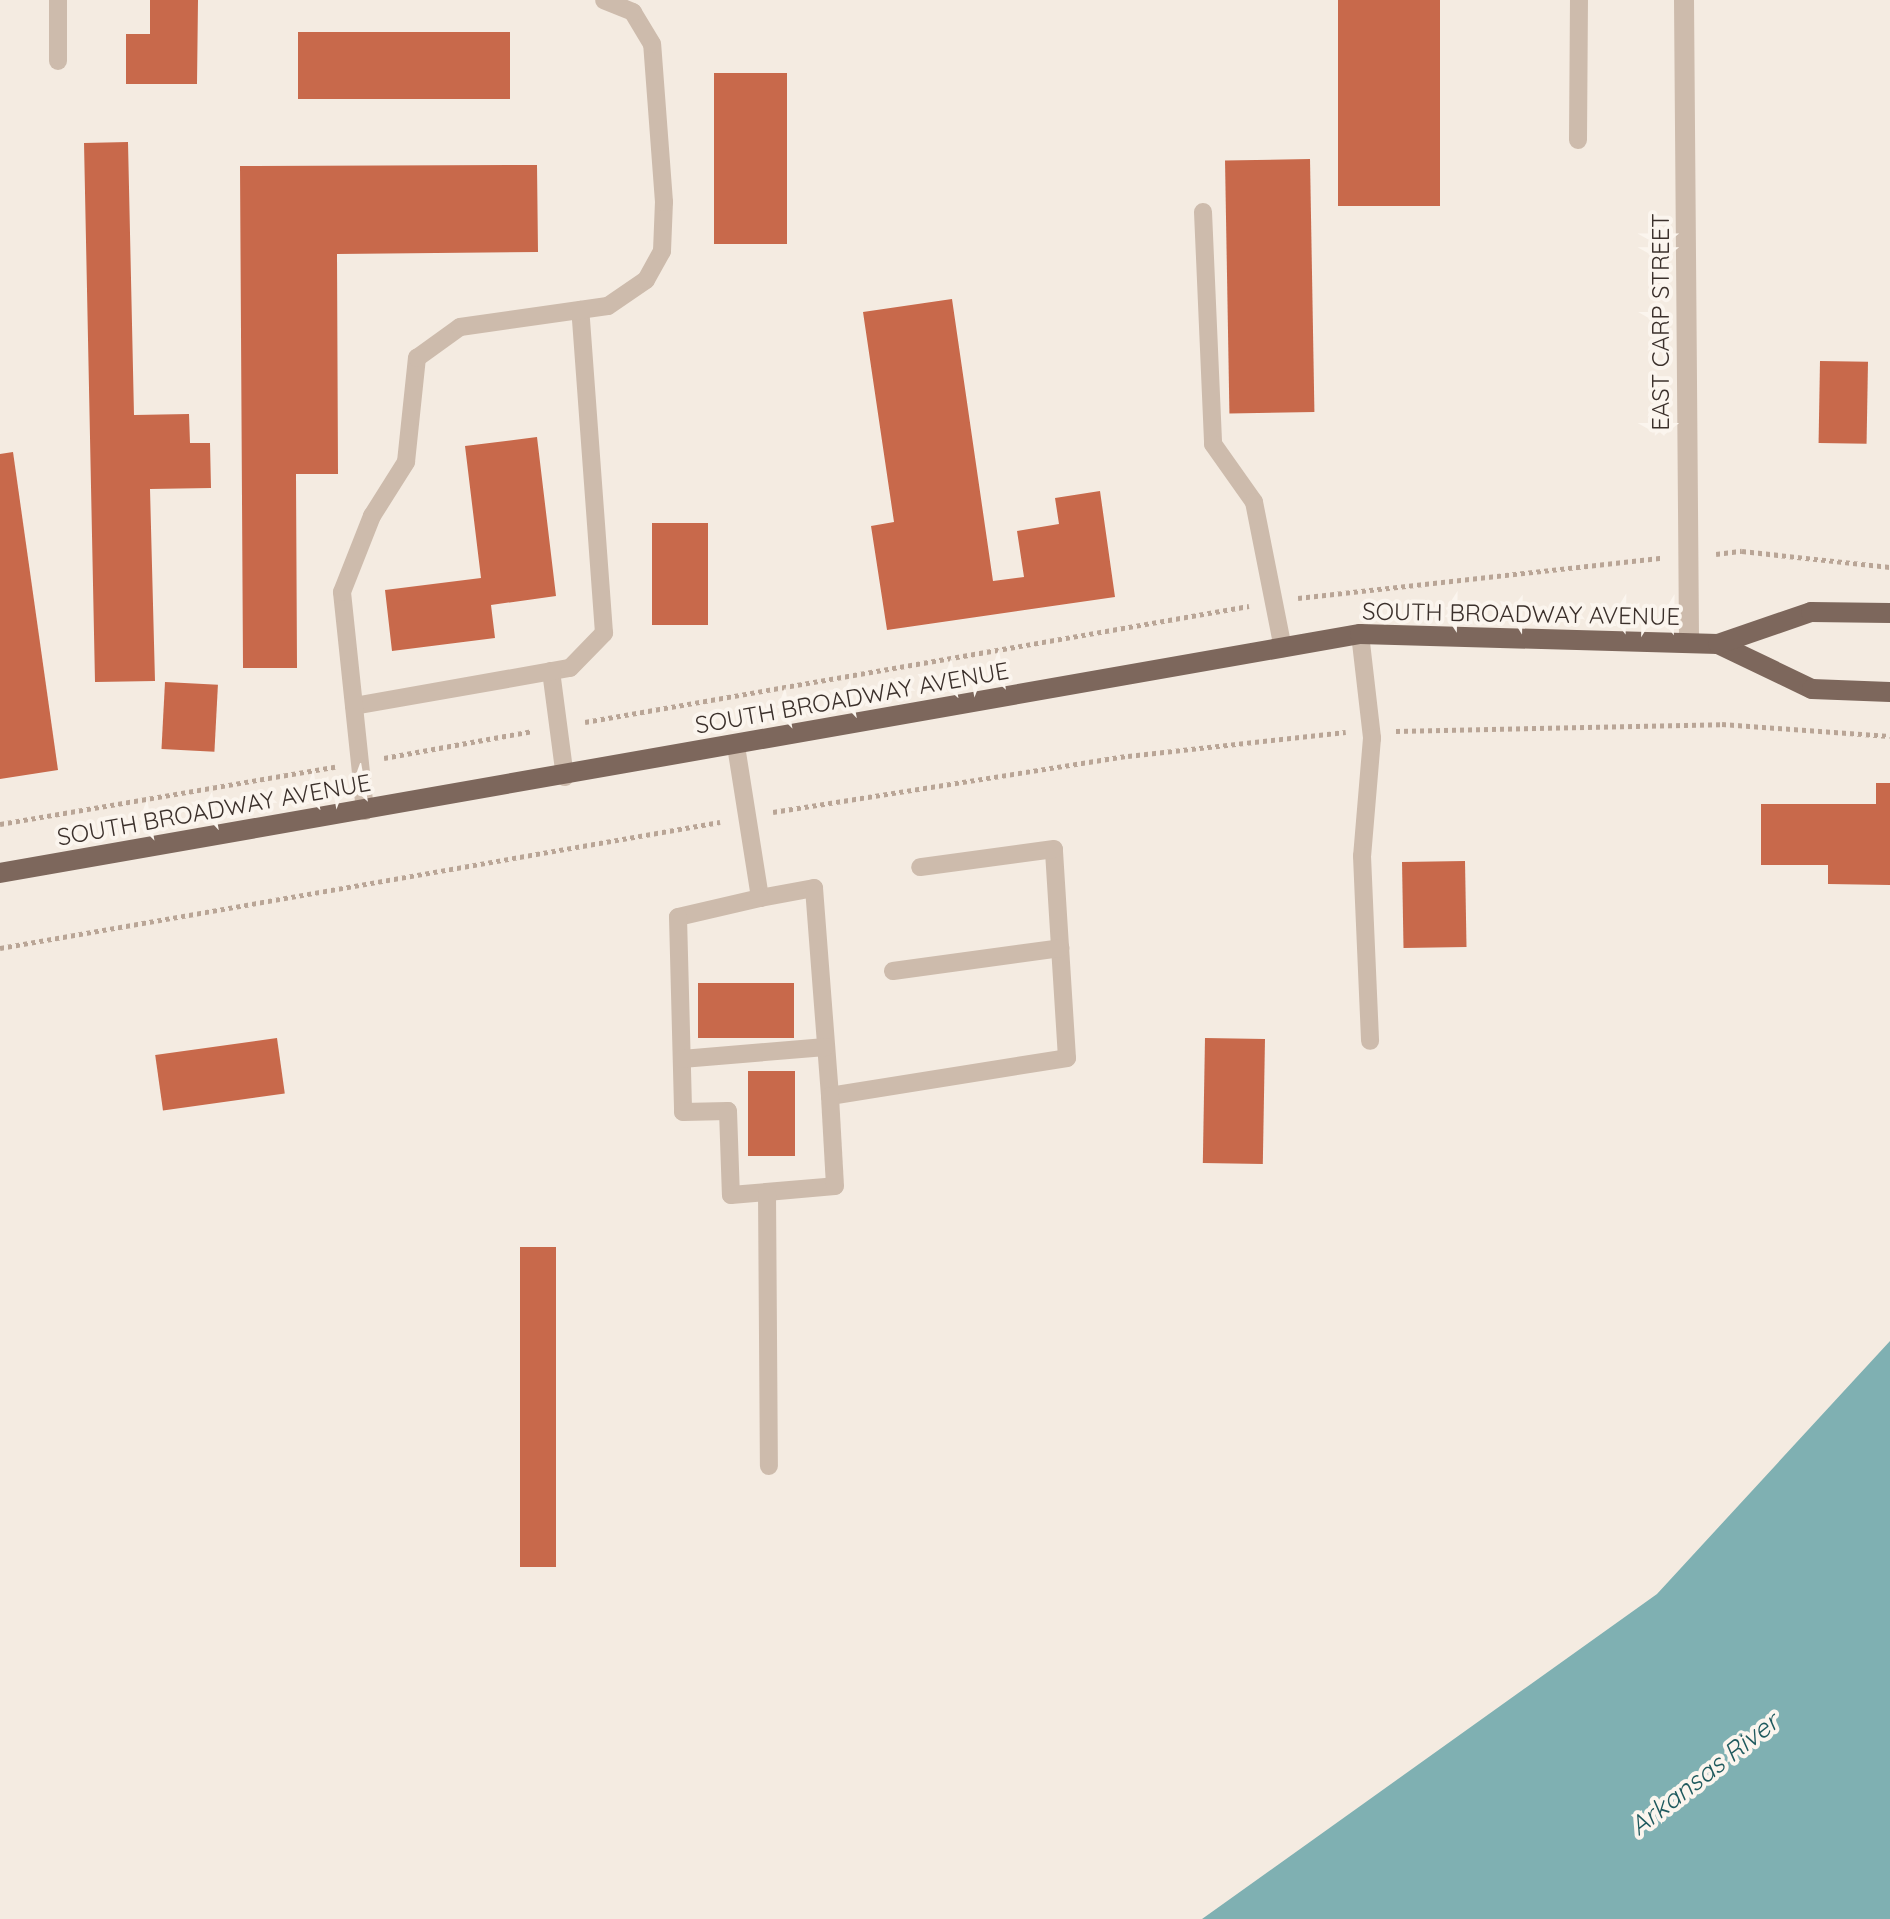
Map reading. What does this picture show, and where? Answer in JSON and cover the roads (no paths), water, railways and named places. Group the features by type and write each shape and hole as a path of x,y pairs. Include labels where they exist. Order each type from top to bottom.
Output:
{"main road":[{"name":"SOUTH BROADWAY AVENUE","path":"0,873 565,777 1360,634 1718,644 1811,612 1890,613"},
{"name":"SOUTH BROADWAY AVENUE","path":"1718,644 1812,689 1890,692"}],"street":[{"name":"EAST CARP STREET","path":"1684,0 1689,643"}],"lane":[{"path":"58,0 58,61"},
{"path":"365,811 342,592 372,516 406,462 417,358 460,327 608,306 646,280 662,251 664,202 652,44 633,12 604,0"},
{"path":"1578,140 1579,0"},
{"path":"1203,212 1213,444 1254,502 1271,602 1283,648"},
{"path":"354,706 570,668 604,633 580,310"},
{"path":"1360,634 1371,732 1362,856 1370,1041"},
{"path":"551,671 565,777"},
{"path":"736,746 760,898"},
{"path":"830,1096 1067,1058 1054,849 920,867"},
{"path":"814,888 835,1186 731,1195 728,1111 683,1112 678,917 760,898 814,888"},
{"path":"893,971 1060,948"},
{"path":"682,1059 826,1047"},
{"path":"767,1193 769,1466"}],"water":[{"name":"Arkansas River","path":"1890,1341 1890,1919 1202,1919 1657,1594"}]}
